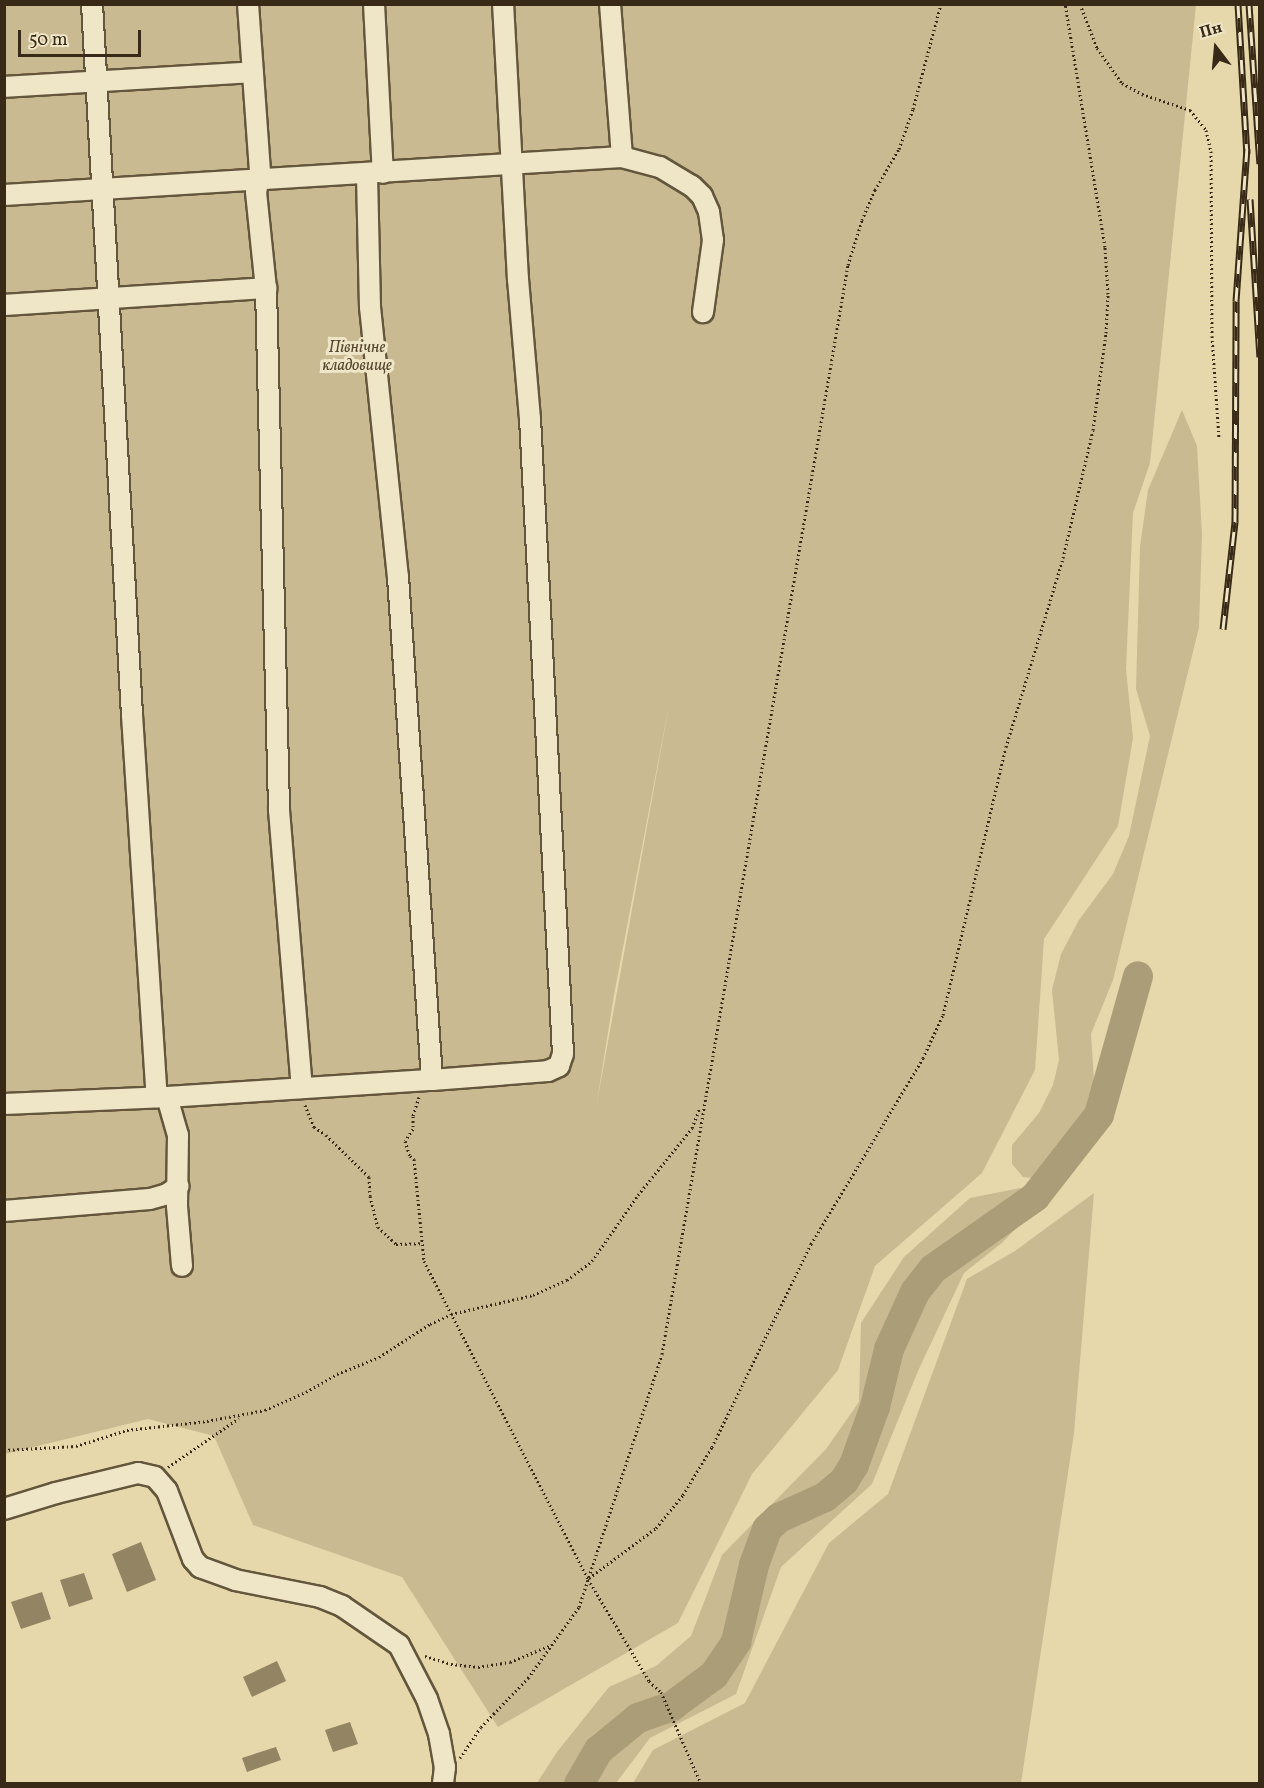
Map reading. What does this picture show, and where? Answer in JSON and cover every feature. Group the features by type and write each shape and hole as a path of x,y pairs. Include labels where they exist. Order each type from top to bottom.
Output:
{"street":[{"path":"92,4 109,299 162,1097 178,1135 177,1206 182,1266"},
{"path":"248,4 260,172 256,192 266,288 279,810 302,1088"},
{"path":"374,4 375,174 371,318 398,577 432,1080"},
{"path":"4,1104 162,1097 432,1080 548,1071 559,1066 563,1054 530,419 518,280 503,4"},
{"path":"610,4 622,157"},
{"path":"4,87 253,72"},
{"path":"4,195 375,174 622,157 660,167 692,186 702,196 709,212 712,240 703,312"},
{"path":"4,305 266,288"},
{"path":"4,1211 150,1200 167,1194 179,1186"},
{"path":"4,1509 56,1493 138,1473 151,1476 167,1491 193,1559 200,1567 235,1580 320,1597 342,1606 399,1645 426,1699 439,1734 444,1782"}],"path":[{"path":"444,1782 481,1727 528,1678 579,1607 662,1354 683,1240 703,1101 848,265 866,210 899,149 941,4"},
{"path":"588,1579 656,1528 683,1496 712,1447 811,1244 923,1058 943,1015 1006,747 1063,558 1093,430 1106,333 1108,294 1103,236 1065,4"},
{"path":"1080,4 1097,48 1122,83 1142,94 1190,110 1206,130 1212,151 1212,336 1219,438"},
{"path":"432,1080 423,1086 413,1116 413,1129 405,1141 410,1156 414,1159 424,1261 588,1579 649,1681 661,1692 701,1784"},
{"path":"302,1088 306,1112 314,1127 369,1177 370,1196 378,1227 396,1244 421,1243"},
{"path":"4,1450 76,1446 127,1430 241,1416 287,1401 329,1378 379,1357 430,1324 451,1314 533,1295 578,1273 592,1261 638,1195 693,1128 703,1101"},
{"path":"151,1476 178,1463 241,1416"},
{"path":"399,1645 451,1664 478,1667 510,1662 537,1653 555,1643"}],"green space":[{"name":"Північне кладовище","path":"4,5 1196,5 1150,463 1133,513 1126,669 1133,738 1118,826 1044,939 1035,1070 982,1173 875,1266 838,1370 752,1474 678,1623 498,1727 402,1577 253,1525 214,1436 148,1419 5,1454","holes":["668,710 596,1108 614,995"]},
{"path":"1182,410 1197,446 1202,534 1199,627 1113,980 1091,1034 1095,1095 1055,1165 1042,1179 1023,1177 1012,1164 1012,1145 1039,1113 1053,1085 1059,1060 1052,990 1061,954 1079,920 1113,874 1129,836 1150,736 1136,689 1140,547 1148,490"},
{"path":"1020,1188 1035,1208 1003,1242 964,1273 918,1371 872,1484 781,1567 736,1694 650,1738 616,1783 537,1783 557,1752 609,1687 656,1666 691,1636 722,1555 826,1449 859,1402 861,1323 904,1257 970,1198"},
{"path":"1094,1193 1074,1433 1021,1783 633,1783 653,1750 745,1703 829,1543 888,1494 967,1279 1015,1251"}],"building":[{"path":"141,1542 156,1580 127,1592 112,1554"},
{"path":"84,1573 93,1599 69,1607 60,1580"},
{"path":"42,1592 51,1619 21,1629 11,1602"},
{"path":"277,1661 286,1681 252,1697 243,1677"},
{"path":"350,1722 358,1744 333,1752 325,1730"},
{"path":"276,1747 281,1760 247,1772 242,1758"}],"waterway":[{"path":"579,1784 599,1750 638,1718 672,1706 714,1675 736,1642 754,1565 767,1529 779,1518 825,1497 844,1481 854,1465 875,1407 889,1349 915,1292 933,1269 1035,1197 1099,1115 1138,976"}],"railway":[{"path":"1238,4 1247,154"},
{"path":"1249,4 1260,164"},
{"path":"1223,629 1235,522 1236,301 1247,148"},
{"path":"1250,199 1260,357"}]}
